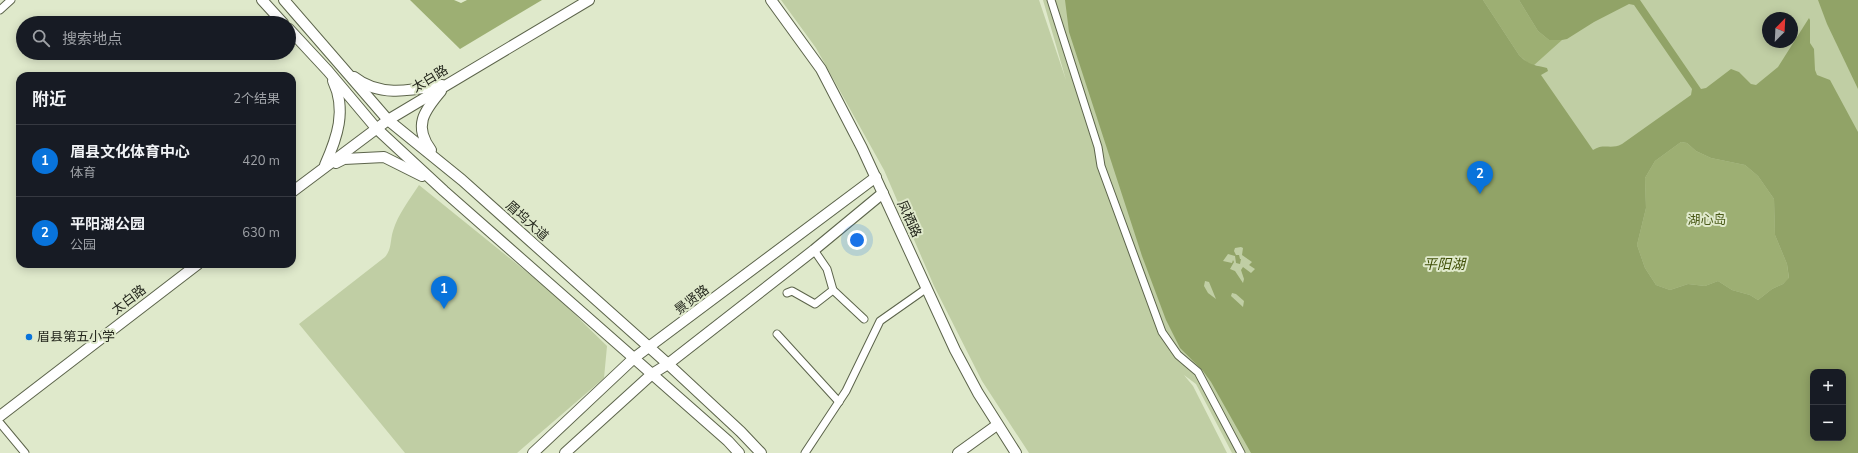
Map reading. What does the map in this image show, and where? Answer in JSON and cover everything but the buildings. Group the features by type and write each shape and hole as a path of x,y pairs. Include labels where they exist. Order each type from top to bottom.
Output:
{"main road":[{"path":"262,0 277,16"},
{"name":"眉坞大道","path":"284,0 388,120 442,164 668,364 741,432 761,453"},
{"name":"太白路","path":"296,189 388,120 589,0"},
{"name":"凤栖路","path":"771,0 821,69 876,177 955,350 978,394 1016,453"},
{"path":"296,37 328,71 376,128 437,184 652,374 737,452"},
{"path":"340,65 360,82 383,90 408,91 448,84"},
{"path":"324,167 335,144 341,109 338,92 328,71"},
{"path":"442,164 424,140 421,121 428,106 448,84"},
{"path":"324,167 344,159 384,157 437,184"},
{"name":"景贤路","path":"533,453 634,358 876,177"},
{"path":"565,453 652,374 668,364 814,250 883,193"},
{"name":"太白路","path":"0,416 193,268"},
{"path":"958,453 997,425"}],"street":[{"path":"0,10 11,0"},
{"path":"1051,0 1098,147 1101,166 1162,332 1178,355 1198,372 1241,453"},
{"path":"814,250 828,269 834,290 864,319"},
{"path":"805,453 840,402 880,321 927,288"},
{"path":"787,293 792,291 815,304 834,290"},
{"path":"777,334 840,402"},
{"path":"0,423 24,453"}],"green space":[{"path":"410,0 454,0 461,3 467,0 542,0 460,49"},
{"name":"平阳湖","path":"781,0 1039,0 1066,80 1043,0 1858,0 1858,453 1232,453 1196,384 1184,375 1193,386 1227,453 1029,453 982,381 934,286 884,170 816,48"},
{"path":"1483,0 1519,0 1538,31 1549,40 1562,40 1533,66 1519,55"},
{"name":"湖心岛","path":"1681,142 1687,143 1696,151 1711,158 1745,165 1758,176 1774,199 1775,235 1787,264 1789,279 1783,284 1772,289 1758,300 1750,295 1732,290 1718,281 1705,286 1688,284 1670,290 1656,285 1645,268 1637,245 1646,208 1645,178 1655,161"},
{"path":"419,185 554,294 607,346 604,378 517,453 405,453 299,324 385,257 389,251 393,231 398,219 404,207"}],"water":[{"name":"平阳湖","path":"1065,0 1483,0 1519,55 1532,64 1547,68 1548,71 1541,75 1593,150 1601,147 1618,146 1622,144 1691,95 1692,89 1634,5 1629,4 1594,22 1567,39 1549,40 1538,31 1519,0 1640,0 1701,89 1706,88 1731,69 1739,72 1751,84 1756,85 1778,67 1790,48 1798,48 1798,35 1809,18 1810,43 1814,49 1815,70 1817,75 1830,80 1858,132 1858,453 1251,453 1211,382 1203,371 1180,348 1166,320 1142,256 1069,32","holes":["1681,142 1687,143 1696,151 1711,158 1745,165 1758,176 1774,199 1775,235 1787,264 1789,278 1783,284 1772,289 1758,300 1750,295 1732,290 1718,281 1705,286 1688,284 1670,290 1656,285 1645,268 1637,245 1646,208 1645,178 1655,161","1235,248 1243,248 1242,255 1252,262 1249,265 1255,269 1251,273 1243,267 1241,270 1244,279 1243,283 1235,271 1230,269 1234,262 1233,260 1232,263 1223,261 1228,254 1235,256 1236,263 1240,264 1241,259 1234,251","1205,281 1209,282 1216,299 1208,293 1204,286","1232,293 1236,294 1244,301 1243,307 1231,296"]},
{"path":"1818,0 1858,0 1858,89 1827,24"}],"place":[{"name":"平阳湖公园","path":"1480,194"},
{"name":"眉县文化体育中心","path":"444,309"},
{"name":"眉县第五小学","path":"29,337"}]}
